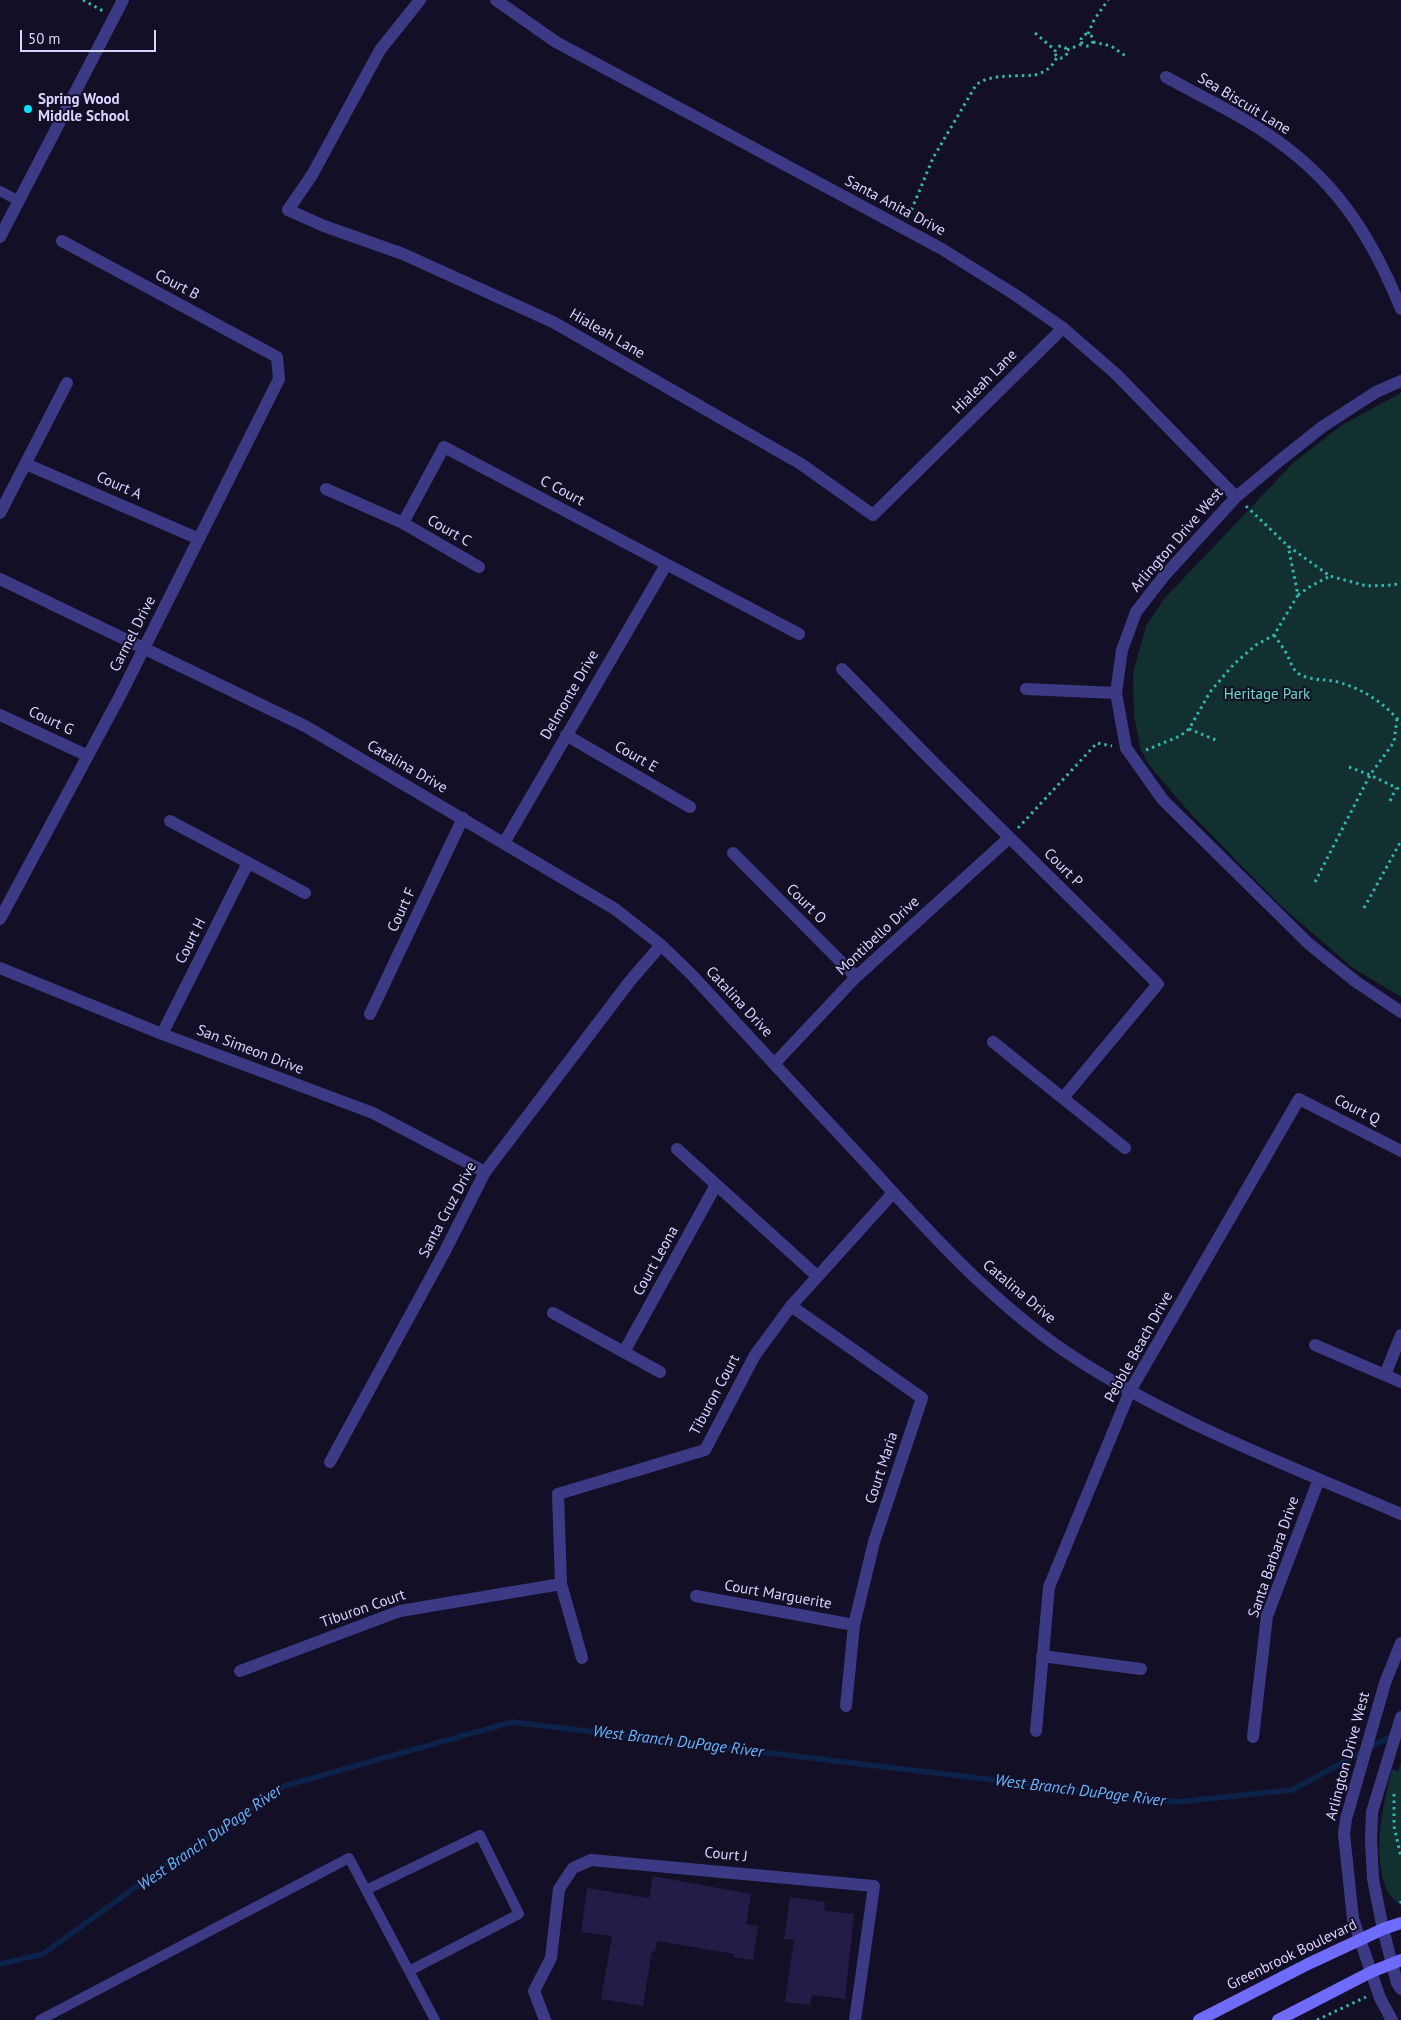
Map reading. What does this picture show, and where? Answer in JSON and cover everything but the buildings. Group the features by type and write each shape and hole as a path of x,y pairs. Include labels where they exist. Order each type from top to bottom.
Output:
{"main road":[{"name":"Greenbrook Boulevard","path":"1199,2020 1360,1939 1401,1923"},
{"path":"1278,2020 1371,1972 1397,1961"}],"street":[{"path":"0,237 123,0"},
{"name":"Hialeah Lane","path":"420,0 380,50 312,175 288,210 324,226 403,254 553,322 801,464 873,515 1063,328"},
{"name":"Santa Anita Drive","path":"496,0 556,42 967,264 1063,328 1116,374 1236,497"},
{"name":"Sea Biscuit Lane","path":"1166,77 1263,131 1310,167 1338,197 1368,238 1386,272 1401,310"},
{"name":"Court B","path":"62,241 277,357"},
{"name":"Carmel Drive","path":"0,919 145,648 279,379 277,357"},
{"name":"Arlington Drive West","path":"1401,381 1376,392 1322,426 1236,497 1164,576 1136,612 1122,650 1116,692 1126,748 1163,800 1309,944 1355,981 1401,1012"},
{"path":"0,513 67,382"},
{"name":"Court C","path":"403,523 444,447"},
{"name":"C Court","path":"444,447 799,634"},
{"name":"Court A","path":"26,464 199,539"},
{"name":"Court C","path":"326,489 403,523 479,567"},
{"name":"Delmonte Drive","path":"504,843 666,565"},
{"name":"Catalina Drive","path":"0,579 306,726 598,898 661,945 692,975 958,1262 1009,1309 1064,1351 1130,1390 1188,1421 1401,1514"},
{"name":"Court P","path":"842,669 1009,838 1158,984 1063,1098"},
{"path":"1026,689 1116,692"},
{"name":"Court G","path":"0,715 88,756"},
{"name":"Court E","path":"566,735 690,807"},
{"name":"Court F","path":"370,1014 463,818"},
{"path":"170,821 305,893"},
{"name":"Montibello Drive","path":"774,1064 856,977 1009,838"},
{"name":"Court O","path":"733,853 856,977"},
{"name":"Court H","path":"162,1034 248,863"},
{"name":"Santa Cruz Drive","path":"330,1462 444,1253 485,1172 630,981 661,945"},
{"name":"San Simeon Drive","path":"0,968 162,1034 373,1113 485,1172"},
{"path":"992,1042 1125,1148"},
{"name":"Court Q","path":"1299,1099 1401,1150"},
{"name":"Pebble Beach Drive","path":"1036,1732 1049,1587 1130,1390 1299,1099"},
{"path":"677,1149 817,1276"},
{"name":"Court Leona","path":"624,1352 716,1185"},
{"name":"Tiburon Court","path":"582,1658 561,1584 558,1494 705,1450 755,1355 791,1306 893,1193"},
{"name":"Court Maria","path":"791,1306 922,1398 874,1542 854,1625 846,1706"},
{"path":"553,1313 660,1372"},
{"path":"1385,1375 1401,1335"},
{"path":"1315,1346 1401,1382"},
{"name":"Santa Barbara Drive","path":"1253,1737 1267,1616 1319,1478"},
{"name":"Tiburon Court","path":"240,1671 400,1611 561,1584"},
{"name":"Court Marguerite","path":"696,1596 854,1625"},
{"name":"Arlington Drive West","path":"1392,2020 1380,1998 1353,1919 1344,1834 1346,1818 1385,1683 1401,1643"},
{"path":"1042,1656 1141,1669"},
{"path":"1401,1717 1372,1812 1371,1840 1373,1879 1383,1929 1397,1961 1401,1989"},
{"name":"Court J","path":"545,2020 534,1991 550,1958 559,1889 574,1868 591,1860 643,1863 874,1886 855,2020"}],"lane":[{"path":"0,191 19,201"},
{"path":"366,1890 480,1835 519,1914 409,1971"},
{"path":"40,2020 61,2015 349,1858 435,2020"}],"path":[{"path":"83,0 114,17"},
{"path":"1082,44 1082,36 1088,34 1094,20 1108,0"},
{"path":"904,229 932,158 976,85 982,80 991,78 1035,75 1042,73 1053,64 1057,57 1055,50 1035,33"},
{"path":"1088,34 1093,38 1093,42"},
{"path":"1057,57 1065,56 1067,50 1082,44 1090,46 1093,42"},
{"path":"1093,42 1111,46 1127,57"},
{"path":"1055,50 1061,46 1067,50"},
{"path":"1236,497 1288,546 1330,576 1367,586 1401,583"},
{"path":"1288,546 1298,595"},
{"path":"1009,838 1098,743 1148,750 1180,736 1189,729 1210,692 1234,664 1256,645 1274,635 1298,595 1330,576"},
{"path":"1274,635 1287,653 1291,665 1300,676 1316,681 1340,682 1364,692 1385,706 1401,723"},
{"path":"1315,882 1370,774 1394,742 1398,719"},
{"path":"1189,729 1216,740"},
{"path":"1394,742 1401,740"},
{"path":"1349,767 1370,774 1401,790"},
{"path":"1390,801 1396,788"},
{"path":"1364,908 1401,841"},
{"path":"1401,1791 1394,1791 1394,1826 1401,1857"},
{"path":"1317,2020 1362,1998"}],"green space":[{"name":"Heritage Park","path":"1401,393 1401,997 1353,968 1280,905 1189,812 1149,765 1141,750 1134,717 1133,673 1146,626 1164,599 1295,461 1342,425"},
{"path":"1401,1763 1401,1906 1387,1891 1382,1874 1379,1844 1382,1814 1392,1769 1398,1772"}],"waterway":[{"name":"West Branch DuPage River","path":"0,1964 43,1954 169,1863 284,1786 512,1722 1177,1802 1292,1790 1393,1735"}],"place":[{"name":"Spring Wood Middle School","path":"28,109"}]}
